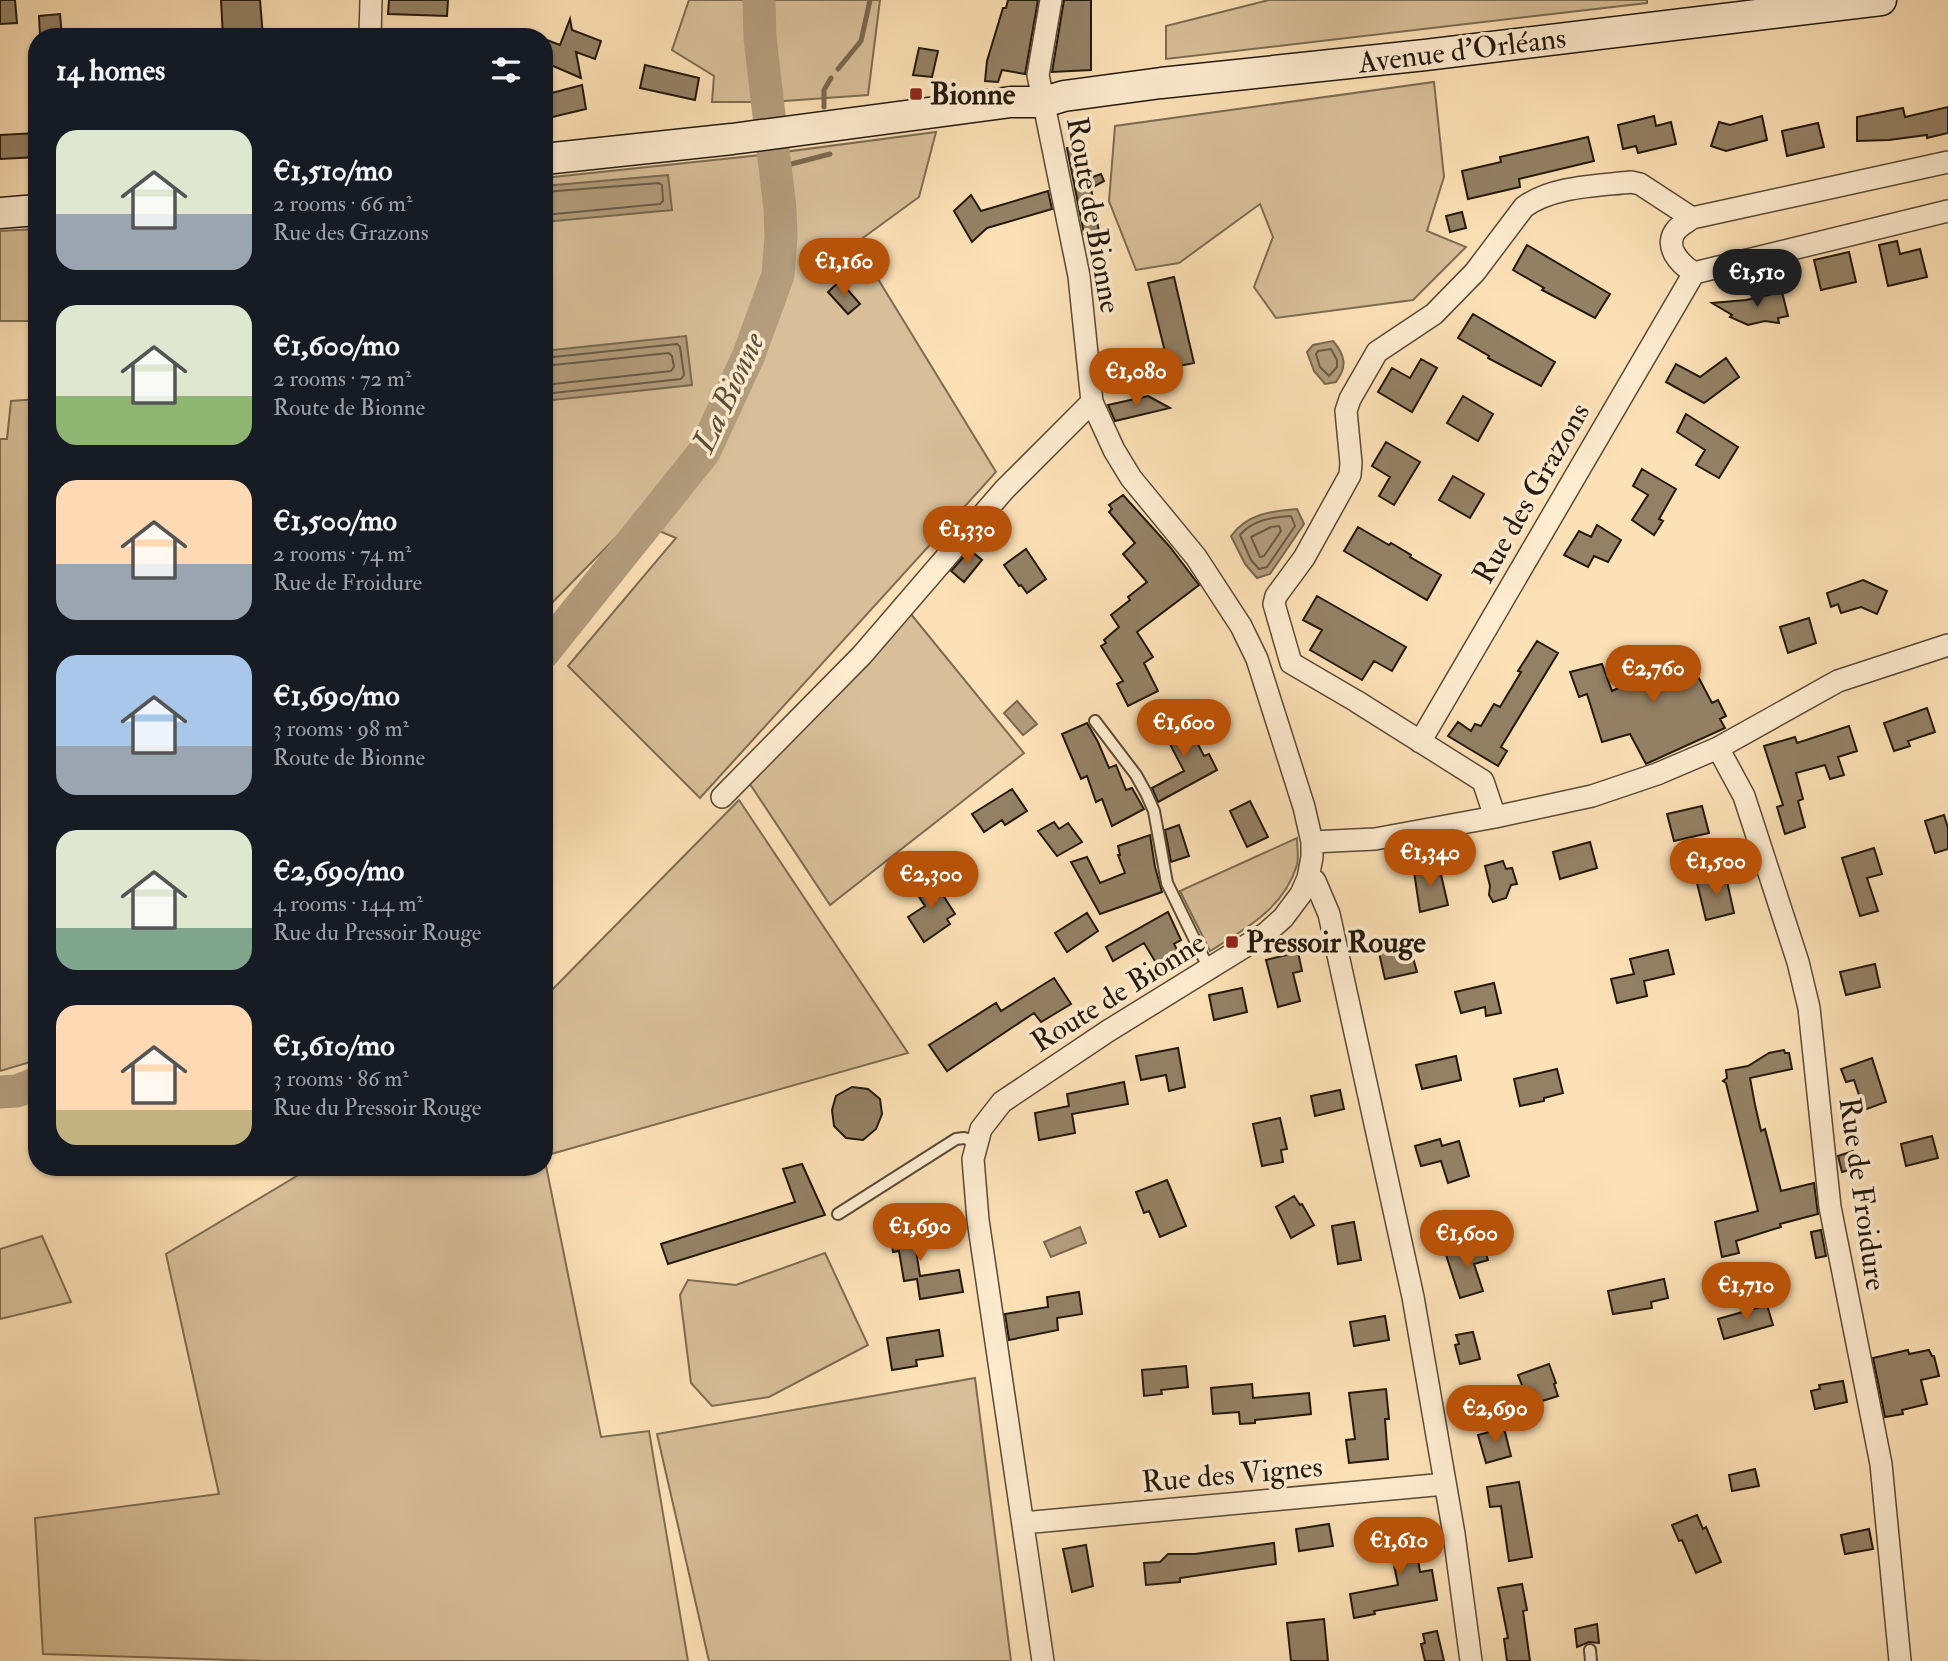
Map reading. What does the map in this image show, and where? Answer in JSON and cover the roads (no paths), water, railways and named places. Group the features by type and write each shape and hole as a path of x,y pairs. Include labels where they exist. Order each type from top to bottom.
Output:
{"main road":[{"name":"Avenue d'Orléans","path":"553,158 798,131 1011,102 1044,102 1064,96 1161,83 1439,54 1881,0"},
{"path":"0,213 28,210"}],"street":[{"path":"370,28 371,0"},
{"name":"Route de Bionne","path":"1043,1661 974,1184 973,1159 976,1142 988,1119 1002,1102 1108,1031 1265,934 1283,918 1301,894 1308,878 1312,857 1312,842 1304,807 1257,659 1241,626 1196,557 1131,478 1114,450 1092,402 1079,276 1038,75 1051,0"},
{"path":"1948,162 1692,218 1676,230 1672,242 1674,255 1680,264 1694,273 1948,211"},
{"path":"1495,817 1483,781 1291,663 1274,604 1276,596 1304,558 1350,475 1346,411 1377,352 1434,314 1475,272 1524,207 1530,202 1566,190 1631,182 1640,184 1692,218"},
{"name":"Rue des Grazons","path":"1420,742 1694,273"},
{"path":"722,797 862,655 1004,490 1092,402"},
{"path":"1312,842 1376,839 1592,796 1657,774 1718,748 1838,681 1948,645"},
{"name":"Rue de Froidure","path":"1718,748 1744,796 1798,962 1809,1008 1830,1207 1881,1464 1900,1661"},
{"path":"1308,878 1315,881 1332,927 1413,1297 1445,1484 1471,1661"},
{"name":"Rue des Vignes","path":"1023,1523 1445,1484"}],"lane":[{"path":"1095,721 1136,775 1146,793 1153,811 1167,883 1209,969"},
{"path":"838,1214 956,1139 964,1138 976,1142"}],"water":[{"path":"668,175 672,210 553,221 553,185"},
{"path":"686,336 692,385 553,400 553,350"},
{"path":"1333,341 1344,362 1336,382 1325,384 1314,371 1307,352 1313,345"},
{"path":"1297,509 1304,524 1270,574 1257,578 1245,564 1231,536 1252,518"},
{"path":"1017,701 1037,724 1023,735 1004,713"},
{"path":"1080,1227 1086,1243 1051,1257 1044,1242"}],"waterway":[{"name":"La Bionne","path":"553,641 704,452 748,357 778,275 780,209 760,38 759,0"},
{"path":"838,69 861,41 870,0"},
{"path":"824,107 824,90 831,78"},
{"path":"776,168 830,154"},
{"name":"La Bionne","path":"0,1092 17,1091 28,1087"}],"place":[{"name":"Bionne","path":"916,94"},
{"name":"Pressoir Rouge","path":"1232,942"}]}
